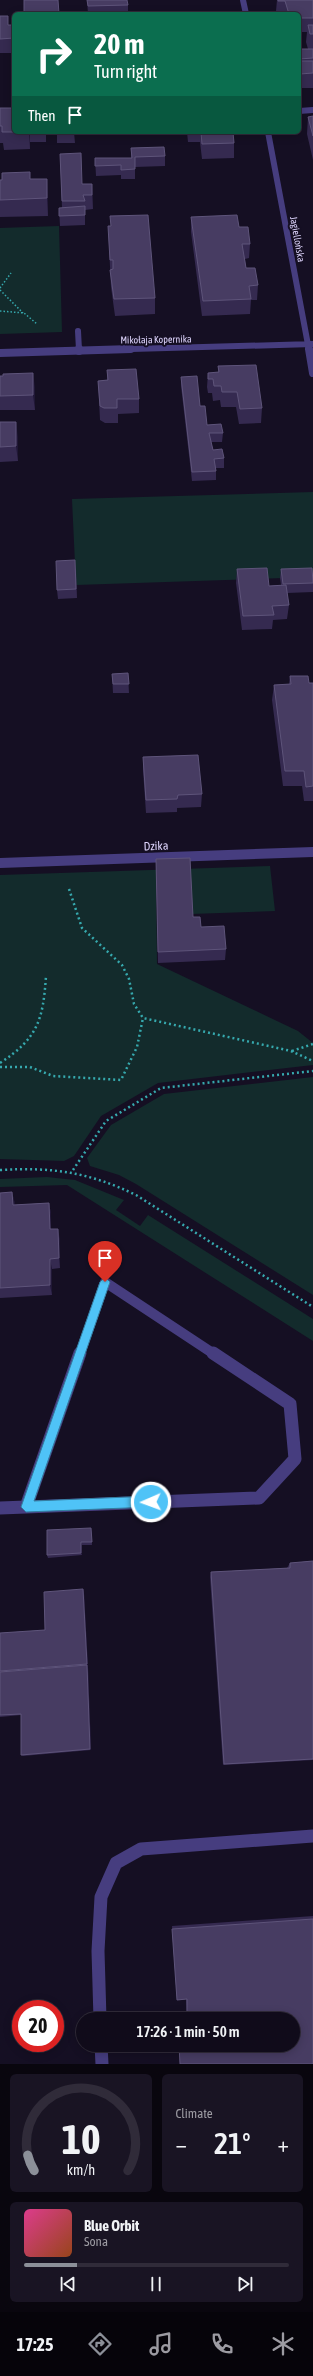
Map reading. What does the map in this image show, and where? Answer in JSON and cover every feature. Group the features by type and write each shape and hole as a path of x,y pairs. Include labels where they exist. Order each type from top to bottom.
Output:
{"street":[{"path":"243,0 246,12"},
{"path":"301,111 313,110"},
{"name":"Jagiellońska","path":"268,134 310,344 313,373"},
{"path":"78,331 79,351"},
{"name":"Mikołaja Kopernika","path":"0,353 310,344"},
{"name":"Dzika","path":"0,863 313,852"},
{"path":"0,1508 26,1507 259,1498 295,1459 290,1404 105,1282 26,1507"},
{"path":"100,2012 98,1951 101,1897 116,1864 142,1849 313,1836"},
{"path":"101,2052 102,2064"}],"path":[{"path":"11,273 0,289 24,314 40,327"},
{"path":"0,311 24,314"},
{"path":"0,1067 30,1067 52,1076 121,1080 137,1047 143,1018 134,1004 129,979 122,965 82,928 68,885"},
{"path":"0,1063 20,1051 36,1033 44,1006 46,976"},
{"path":"143,1018 291,1051 313,1061"},
{"path":"291,1051 313,1044"},
{"path":"73,1170 106,1121 161,1088 313,1071"},
{"path":"0,1170 48,1168 73,1170 114,1184 136,1195 313,1307"}],"green space":[{"path":"59,226 62,332 0,334 0,228"},
{"path":"313,492 313,577 76,585 72,499"},
{"path":"270,866 275,911 191,914 156,871 157,964 298,1031 313,1043 313,1065 158,1083 101,1116 74,1156 64,1161 0,1159 0,875"},
{"path":"313,1077 313,1295 136,1184 119,1175 90,1166 87,1158 111,1125 164,1094"},
{"path":"47,1177 75,1180 124,1200 116,1210 140,1226 148,1215 313,1319 313,1341 67,1185 0,1187 0,1179"}],"building":[{"path":"24,0 58,0 59,12 24,12"},
{"path":"87,0 127,0 128,5 88,6"},
{"path":"313,0 313,18 301,18 301,12 288,12 285,1 278,1"},
{"path":"0,16 8,16 8,25 12,25 12,38 0,39"},
{"path":"308,25 313,25 313,34 310,34"},
{"path":"301,49 313,49 313,58 301,59"},
{"path":"301,61 313,61 313,73 301,74"},
{"path":"0,108 12,108 12,132 2,132 2,126 0,126"},
{"path":"313,116 313,136 308,117"},
{"path":"201,134 233,134 234,143 202,144"},
{"path":"164,147 165,156 135,157 135,169 121,170 121,165 95,166 95,158 132,158 131,148"},
{"path":"81,153 82,184 92,184 92,195 83,195 85,201 62,201 60,154"},
{"path":"30,172 30,179 47,179 47,198 0,200 0,180 2,180 2,173"},
{"path":"85,206 85,215 59,216 59,208"},
{"path":"148,215 155,298 114,299 110,270 113,269 113,260 110,260 108,226 111,226 110,216"},
{"path":"237,215 239,227 248,227 250,244 242,244 246,268 255,268 258,285 249,286 251,299 203,301 191,217"},
{"path":"256,365 262,408 240,409 237,392 222,392 221,386 214,386 213,379 208,379 208,373 219,372 218,366"},
{"path":"136,369 139,399 117,399 117,408 104,408 100,406 98,381 108,380 107,370"},
{"path":"33,373 33,395 0,396 0,376 3,376 3,374"},
{"path":"197,376 200,406 205,406 207,425 221,424 223,433 209,433 213,450 222,449 224,458 214,459 216,471 192,472 181,377"},
{"path":"0,422 16,422 16,446 0,447"},
{"path":"75,560 76,589 57,590 56,561"},
{"path":"267,568 269,586 286,585 289,605 272,606 274,615 243,616 237,569"},
{"path":"312,568 313,583 283,584 281,569"},
{"path":"128,673 129,684 113,684 112,674"},
{"path":"290,676 308,676 309,683 313,683 313,786 306,787 304,771 285,771 274,685 291,684"},
{"path":"198,755 202,794 178,795 177,799 146,800 143,757"},
{"path":"190,858 193,917 200,917 201,927 224,926 226,949 158,952 156,859"},
{"path":"12,1192 13,1205 49,1203 50,1229 58,1229 59,1258 50,1259 50,1285 0,1288 0,1193"},
{"path":"91,1528 92,1542 81,1542 81,1553 47,1555 47,1530"},
{"path":"313,1561 313,1759 224,1764 211,1572 290,1568 290,1563"},
{"path":"83,1589 87,1664 0,1671 0,1633 45,1630 44,1592"},
{"path":"87,1665 90,1749 21,1755 21,1714 0,1715 0,1672"},
{"path":"313,1919 313,2064 180,2064 179,2052 300,2052 300,2012 187,2012 187,1999 177,2000 172,1929"}],"route":[{"path":"105,1282 26,1507 151,1502"}]}
